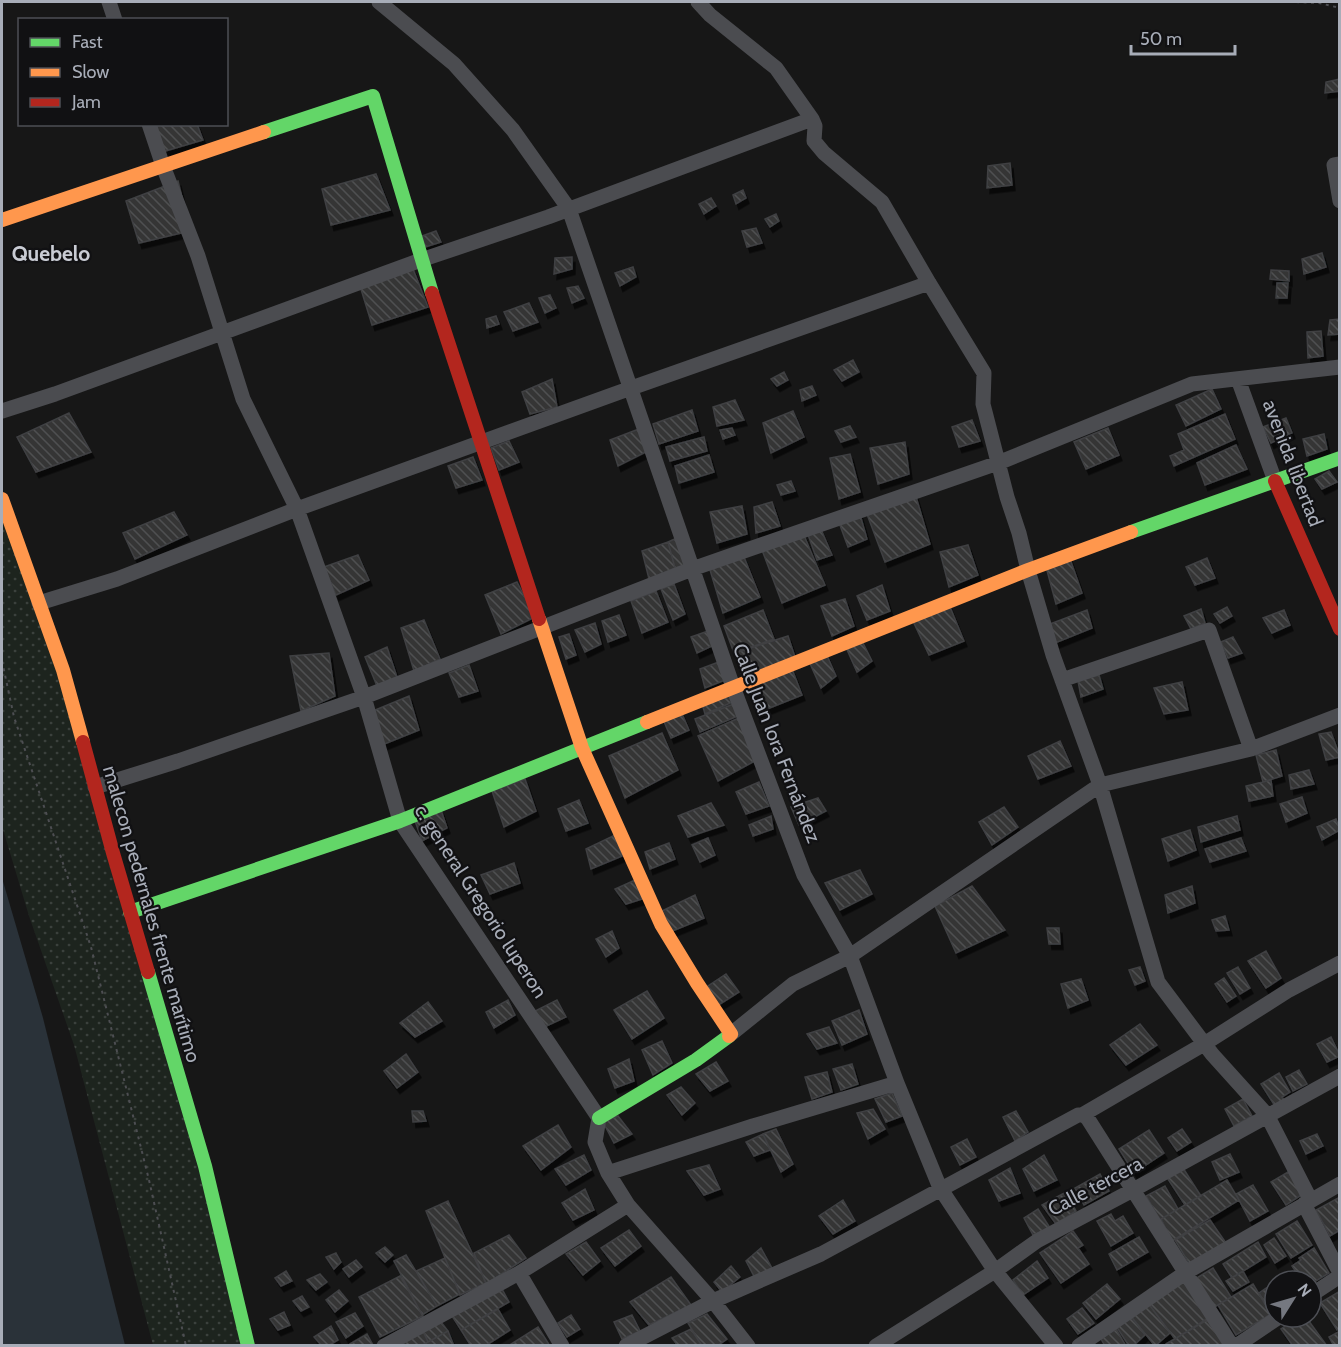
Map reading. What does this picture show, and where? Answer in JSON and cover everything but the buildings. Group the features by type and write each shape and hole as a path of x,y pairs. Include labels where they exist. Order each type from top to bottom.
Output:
{"main road":[{"path":"2,220 373,96 421,260 582,748 661,924 731,1034 696,1060 599,1118"},
{"path":"130,912 400,821 1028,570 1340,458"},
{"name":"avenida libertad","path":"1275,481 1340,629"},
{"name":"malecon pedernales frente marítimo","path":"2,499 63,670 130,912 205,1166 248,1346"}],"street":[{"path":"109,2 114,18"},
{"name":"Calle Juan lora Fernández","path":"379,2 454,63 513,130 569,209 733,687 804,875 850,956 897,1083 940,1188 995,1271 1056,1346"},
{"path":"698,2 710,15 776,68 812,119 815,126 814,141 824,153 882,202 984,373 983,404 1007,497 1062,680 1100,785 1158,982 1204,1044 1267,1115 1310,1199 1304,1204"},
{"path":"2,411 569,209 812,119"},
{"name":"c. general Gregorio luperon","path":"150,126 198,256 243,399 297,509 364,697 400,821 599,1118"},
{"path":"1340,164 1334,165 1340,201"},
{"path":"39,603 117,579 297,509 929,283"},
{"path":"95,787 364,697 692,570 998,463 1192,384 1340,367"},
{"name":"avenida libertad","path":"1238,379 1275,481"},
{"path":"1062,680 1209,630 1251,749"},
{"path":"731,1034 793,984 850,956 1100,785 1251,749 1340,716"},
{"path":"626,1346 713,1301 821,1254 1078,1114 1082,1115 1204,1044 1289,990 1340,963"},
{"name":"Calle tercera","path":"876,1346 995,1271 1037,1241 1340,1076"},
{"path":"608,1173 897,1083"},
{"path":"1082,1115 1088,1119 1234,1346 1263,1327"},
{"path":"599,1118 596,1142 608,1173 628,1205 713,1301 748,1346"},
{"path":"1079,1346 1185,1273 1340,1184"},
{"path":"1304,1204 1340,1275 1323,1287"},
{"path":"384,1346 519,1273 628,1205"},
{"path":"519,1273 562,1346"}],"path":[{"path":"1296,2 1319,3 1340,8"},
{"path":"2,661 14,717 91,947 149,1179 186,1346"}],"shaded area":[{"path":"2,513 57,671 248,1345 153,1345 74,1045 29,916 2,826"},
{"path":"2,878 43,1018 125,1345 2,1345"}],"traffic: fast":[{"path":"264,132 373,96 432,293"},
{"path":"1131,532 1340,458"},
{"path":"130,912 400,821 647,722"},
{"path":"148,972 205,1166 248,1346"},
{"path":"599,1118 696,1060 729,1036"}],"traffic: slow":[{"path":"2,220 264,132"},
{"path":"2,499 63,670 83,742"},
{"path":"647,722 1028,570 1131,532"},
{"path":"539,619 582,748 661,924 731,1034 729,1036"}],"traffic: jam":[{"path":"432,293 539,619"},
{"path":"1275,481 1340,629"},
{"path":"83,742 148,972"}],"district":[{"name":"Quebelo","path":"51,253"}]}
